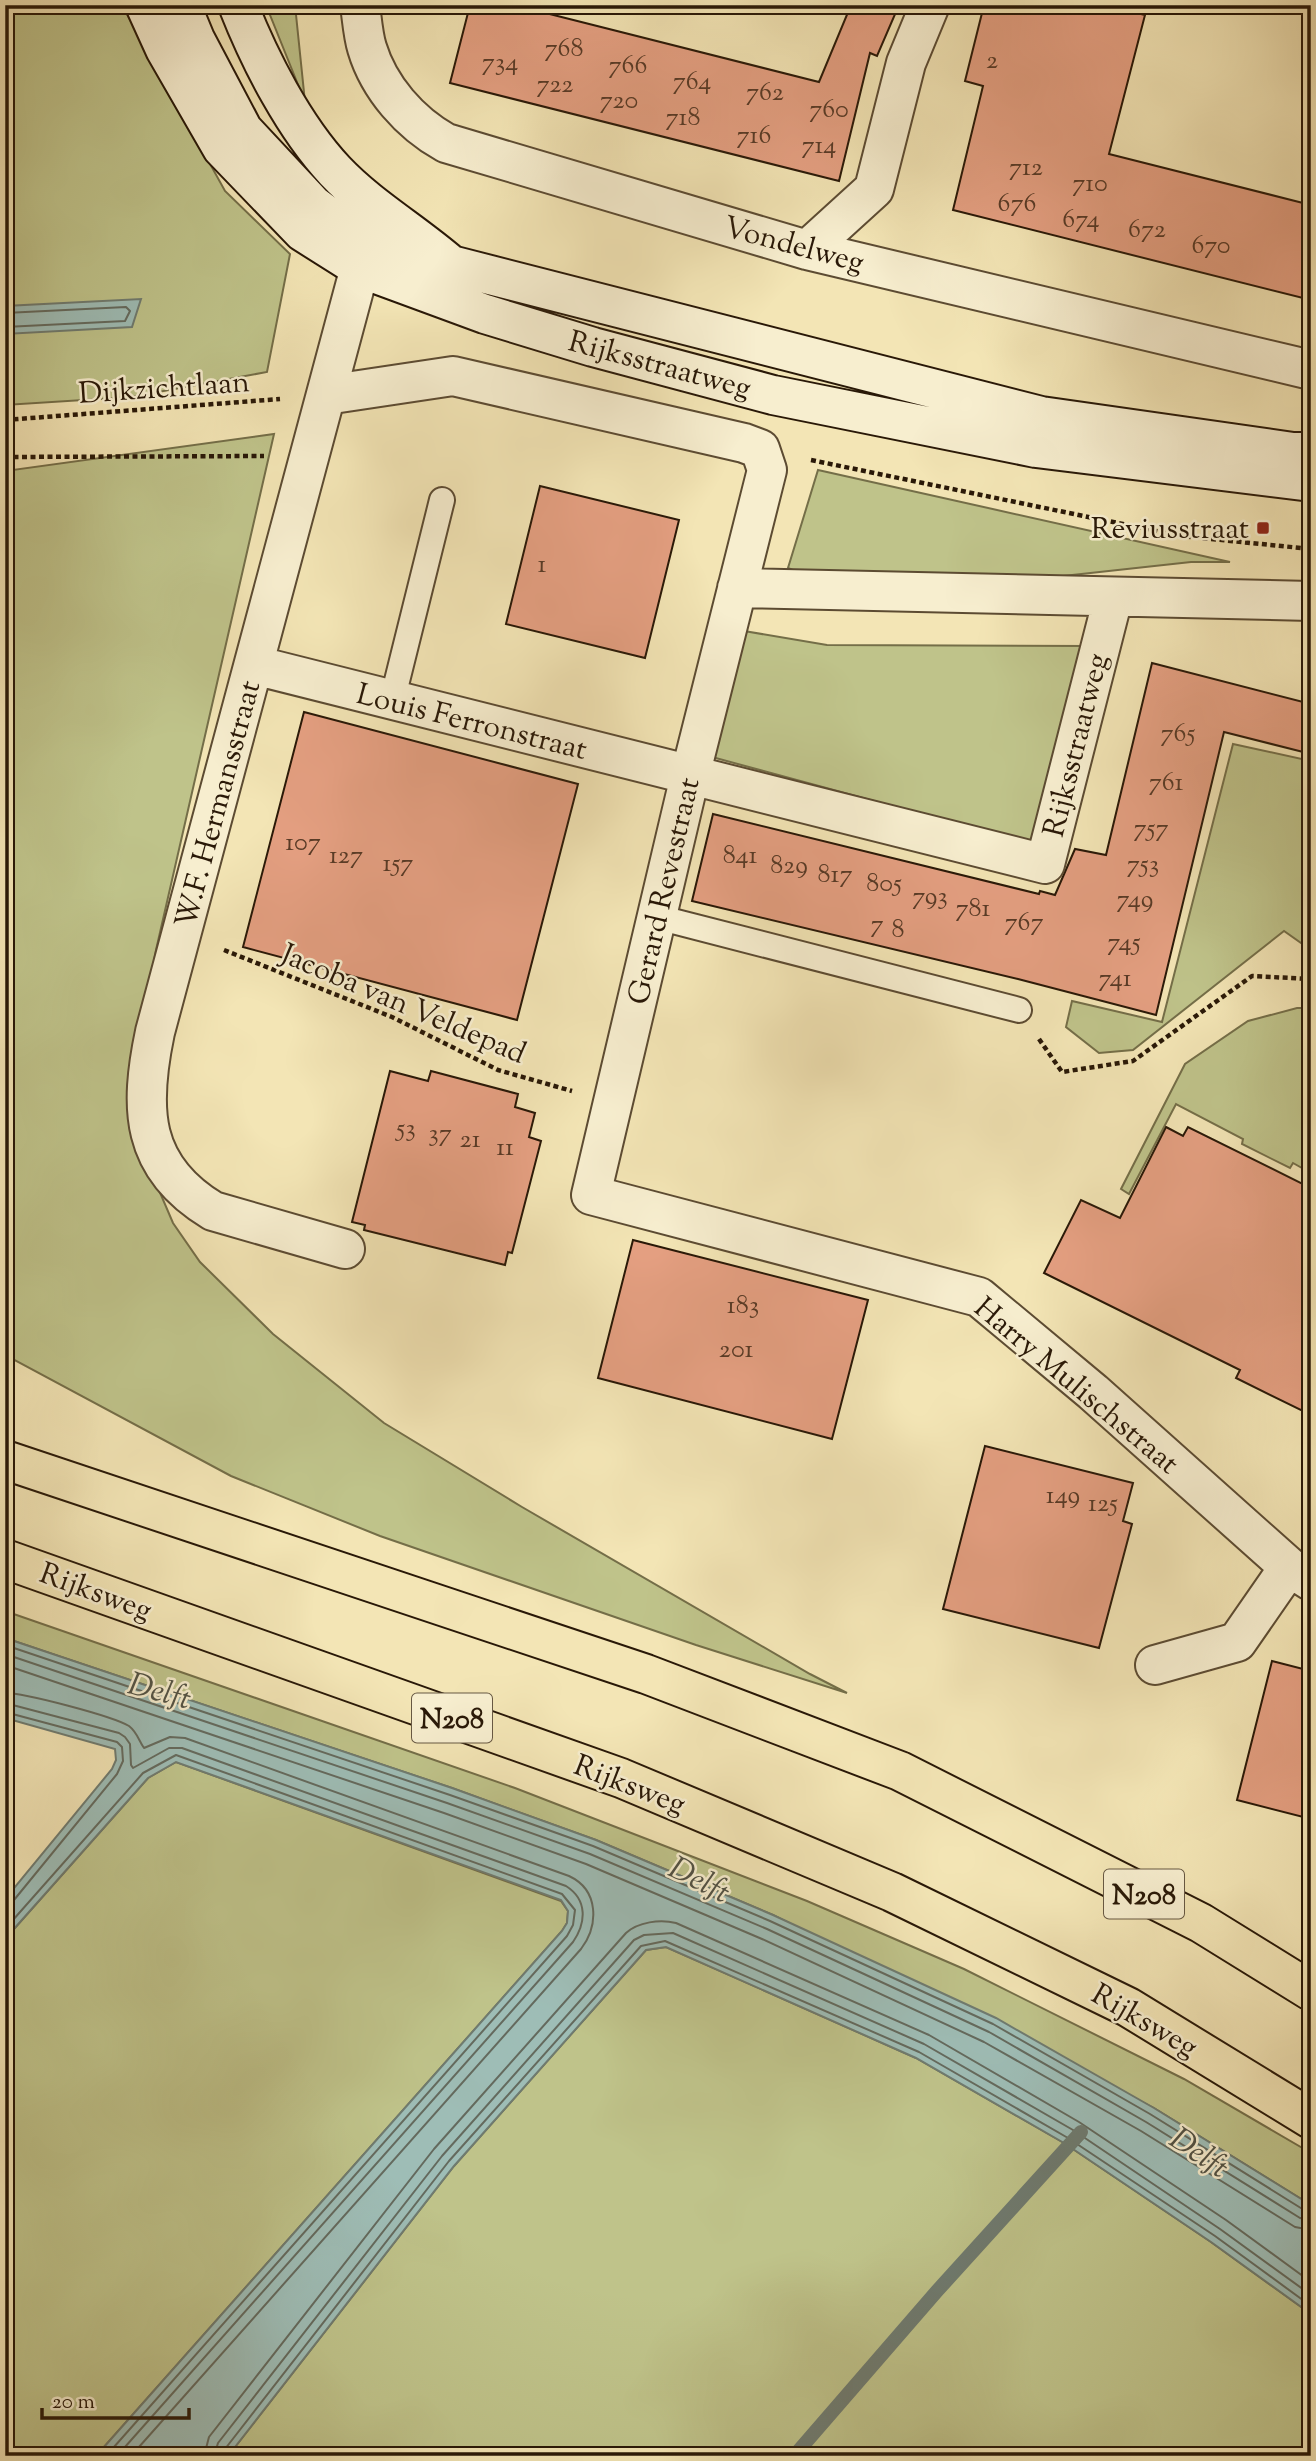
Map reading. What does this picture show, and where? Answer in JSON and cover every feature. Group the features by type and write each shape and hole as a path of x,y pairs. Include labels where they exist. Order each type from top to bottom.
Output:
{"main road":[{"name":"N208","path":"10,1458 646,1674 900,1771 1201,1923 1311,1991"},
{"name":"Rijksweg","path":"5,1559 633,1783 892,1892 1128,2007 1311,2119"}],"street":[{"name":"Rijksstraatweg","path":"145,5 165,49 222,148 303,232 363,256 485,314 593,348 773,395 1036,448 1311,482"},
{"name":"Rijksstraatweg","path":"181,5 195,39 243,130 363,256 414,265 451,265 1041,416 1280,450 1311,452"},
{"name":"Rijksstraatweg","path":"238,5 287,107 334,170 382,213 422,240 451,265"},
{"name":"Vondelweg","path":"359,5 367,49 386,87 425,132 446,143 807,250 1311,370"},
{"path":"807,250 874,189 906,63 930,5"},
{"name":"W.F. Hermansstraat","path":"345,1249 213,1211 196,1200 179,1186 164,1168 153,1145 146,1115 146,1093 155,1032 363,256"},
{"name":"Rijksstraatweg","path":"326,395 453,376 744,443 760,449"},
{"path":"760,449 767,470 737,588 1311,601"},
{"name":"Gerard Revestraat","path":"591,1195 737,588"},
{"name":"Rijksstraatweg","path":"690,776 1045,864 1113,598"},
{"name":"Louis Ferronstraat","path":"254,665 690,776"},
{"name":"Harry Mulischstraat","path":"591,1195 979,1297 1093,1392 1300,1574 1237,1642 1155,1665"}],"lane":[{"path":"392,701 442,500"},
{"path":"657,917 1019,1010"}],"path":[{"name":"Dijkzichtlaan","path":"5,420 326,395"},
{"path":"760,449 1181,536 1311,549"},
{"path":"5,457 310,456"},
{"name":"Jacoba van Veldepad","path":"182,933 392,1017 498,1070 613,1102"},
{"path":"1019,1010 1062,1072 1133,1061 1252,976 1311,979"}],"green space":[{"path":"5,5 122,5 225,191 290,254 267,372 131,397 5,405"},
{"path":"266,5 295,5 305,102"},
{"path":"274,434 156,950 136,1059 146,1160 173,1223 200,1262 273,1334 384,1423 522,1507 847,1693 696,1645 380,1536 231,1476 5,1355 5,471"},
{"path":"818,470 1230,562 1191,562 1063,576 814,579 788,568"},
{"path":"744,631 827,645 1087,646 1033,844 712,757"},
{"path":"1233,744 1311,761 1311,950 1284,931 1133,1050 1099,1053 1066,1027 1072,1001 1162,1022"},
{"path":"1297,1008 1311,1008 1311,1173 1293,1163 1290,1168 1242,1144 1243,1139 1176,1104 1129,1194 1121,1189 1185,1064 1248,1021"},
{"path":"5,1611 515,1788 807,1901 964,1969 1184,2079 1311,2153 1311,2205 1154,2108 773,1915 596,1840 452,1788 5,1638"},
{"path":"176,1762 561,1901 568,1911 567,1923 96,2456 5,2456 5,1939 148,1778"},
{"path":"666,1947 916,2058 1064,2143 1211,2242 1311,2314 1311,2456 228,2456 454,2166 646,1950"}],"water":[{"path":"141,299 132,327 5,334 5,306"},
{"name":"Delft","path":"5,1638 452,1788 596,1840 773,1915 996,2018 1154,2108 1311,2205 1311,2314 1211,2242 1064,2143 916,2058 666,1947 646,1950 454,2166 228,2456 96,2456 562,1931 567,1923 568,1911 561,1900 176,1762 148,1778 5,1939 5,1899 112,1769 116,1760 115,1749 5,1718"}],"building":[{"path":"470,5 514,5 819,82 851,5 899,5 877,56 870,53 839,181 450,83"},
{"path":"984,5 1105,5 1145,15 1109,154 1311,205 1311,300 953,210 983,86 965,81"},
{"path":"540,486 679,520 645,658 506,624"},
{"path":"1152,663 1311,704 1311,754 1224,732 1156,1015 692,901 713,814 1039,894 1040,891 1055,895 1075,849 1106,855"},
{"path":"304,712 578,784 517,1020 243,947"},
{"path":"390,1071 428,1081 431,1071 518,1094 515,1107 535,1113 529,1137 541,1141 512,1253 508,1252 505,1265 364,1230 365,1225 352,1222"},
{"path":"1166,1127 1183,1136 1188,1127 1311,1188 1311,1415 1236,1378 1240,1370 1044,1273 1081,1200 1120,1218"},
{"path":"633,1240 868,1300 832,1439 598,1378"},
{"path":"985,1446 1133,1483 1123,1521 1132,1524 1099,1648 943,1609"},
{"path":"1272,1661 1311,1671 1311,1819 1237,1800"}],"waterway":[{"path":"794,2456 937,2291 1081,2132"}],"place":[{"name":"Reviusstraat","path":"1263,528"}]}
